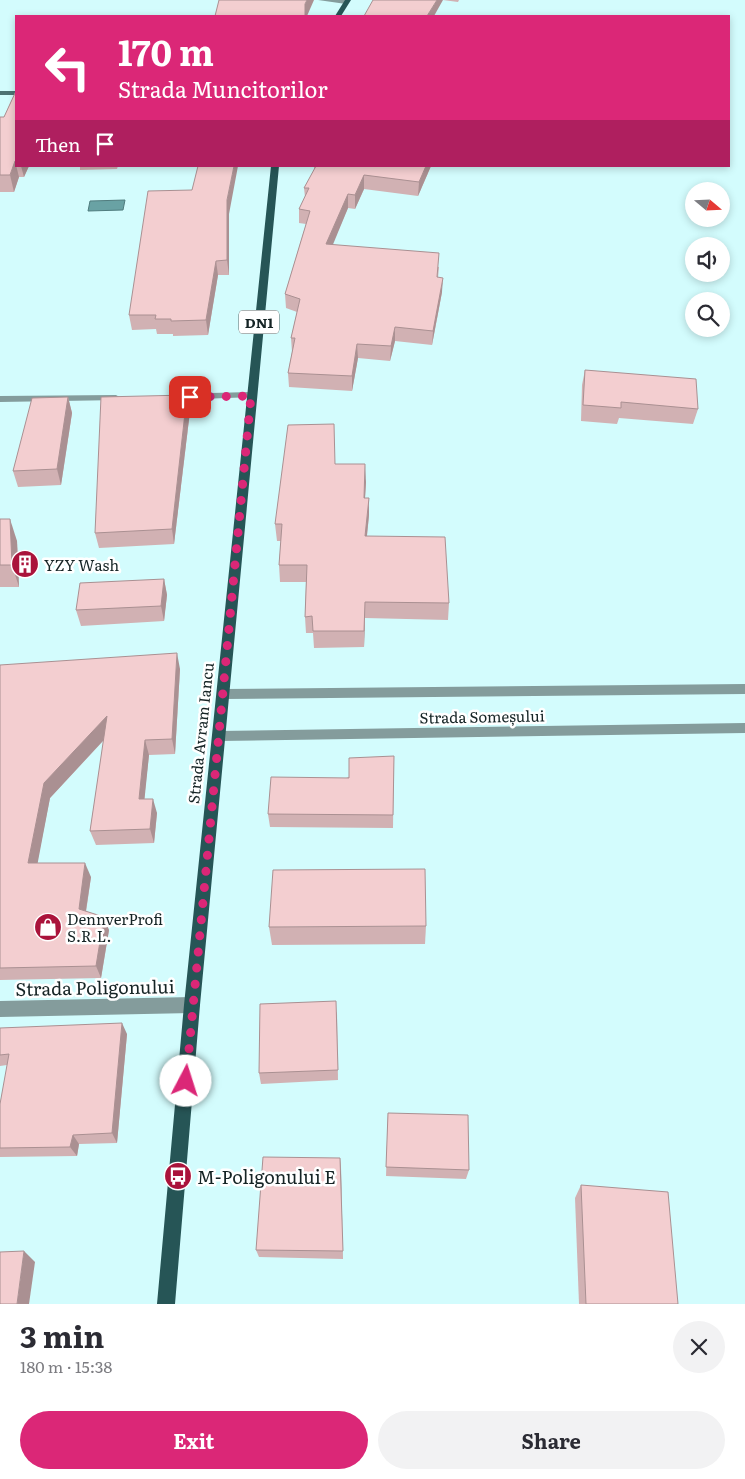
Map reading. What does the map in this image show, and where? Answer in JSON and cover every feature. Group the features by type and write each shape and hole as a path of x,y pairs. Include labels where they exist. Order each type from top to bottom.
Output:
{"main road":[{"path":"339,15 347,1"},
{"path":"0,93 15,93"},
{"name":"Strada Avram Iancu","path":"166,1304 192,1005 275,167"}],"street":[{"path":"321,0 347,1"},
{"path":"159,397 251,396"},
{"path":"0,399 130,397"},
{"name":"Strada Someșului","path":"223,694 745,689"},
{"name":"Strada Someșului","path":"219,736 745,728"},
{"name":"Strada Poligonului","path":"0,1009 192,1005"}],"water":[{"path":"125,200 123,210 88,211 90,201"}],"building":[{"path":"219,0 307,0 305,15 215,15"},
{"path":"373,0 437,0 428,15 365,15"},
{"path":"15,93 15,161 10,175 0,175 0,117 4,117"},
{"path":"198,167 234,167 227,200 227,260 216,261 206,320 171,321 171,319 155,319 156,315 129,315 148,191 192,190"},
{"path":"315,167 426,167 419,182 364,175 355,195 348,194 326,244 439,253 437,277 443,278 433,331 395,327 391,346 357,344 352,376 288,373 295,338 291,338 300,299 285,294 310,211 299,209 309,188 304,188"},
{"path":"585,370 696,379 698,409 621,402 621,408 583,405"},
{"path":"187,395 172,529 95,533 101,397"},
{"path":"68,397 57,469 13,471 32,398"},
{"path":"334,424 335,464 365,464 364,498 369,498 365,536 445,537 449,603 365,602 364,631 313,631 312,616 305,617 307,565 279,565 282,524 275,524 288,425"},
{"path":"0,519 10,519 12,565 0,565"},
{"path":"164,579 161,606 76,610 80,583"},
{"path":"177,653 172,739 145,740 139,799 153,799 150,829 90,831 107,716 44,783 28,863 85,863 79,909 104,917 96,966 0,968 0,665"},
{"path":"394,756 393,815 268,814 271,777 349,778 349,758"},
{"path":"425,869 426,926 269,927 273,870"},
{"path":"336,1001 338,1070 259,1073 260,1004"},
{"path":"122,1023 112,1133 73,1135 70,1147 0,1148 0,1104 9,1054 0,1055 0,1028"},
{"path":"388,1113 468,1115 469,1170 386,1167"},
{"path":"263,1157 340,1158 343,1251 256,1250"},
{"path":"581,1185 668,1192 678,1304 586,1304"},
{"path":"24,1251 17,1304 0,1304 0,1252"}],"place":[{"name":"YZY Wash","path":"25,564"},
{"name":"DennverProfi S.R.L.","path":"48,927"},
{"name":"M-Poligonului E","path":"178,1176"}],"route":[{"path":"186,1081 251,396 190,397"}]}
